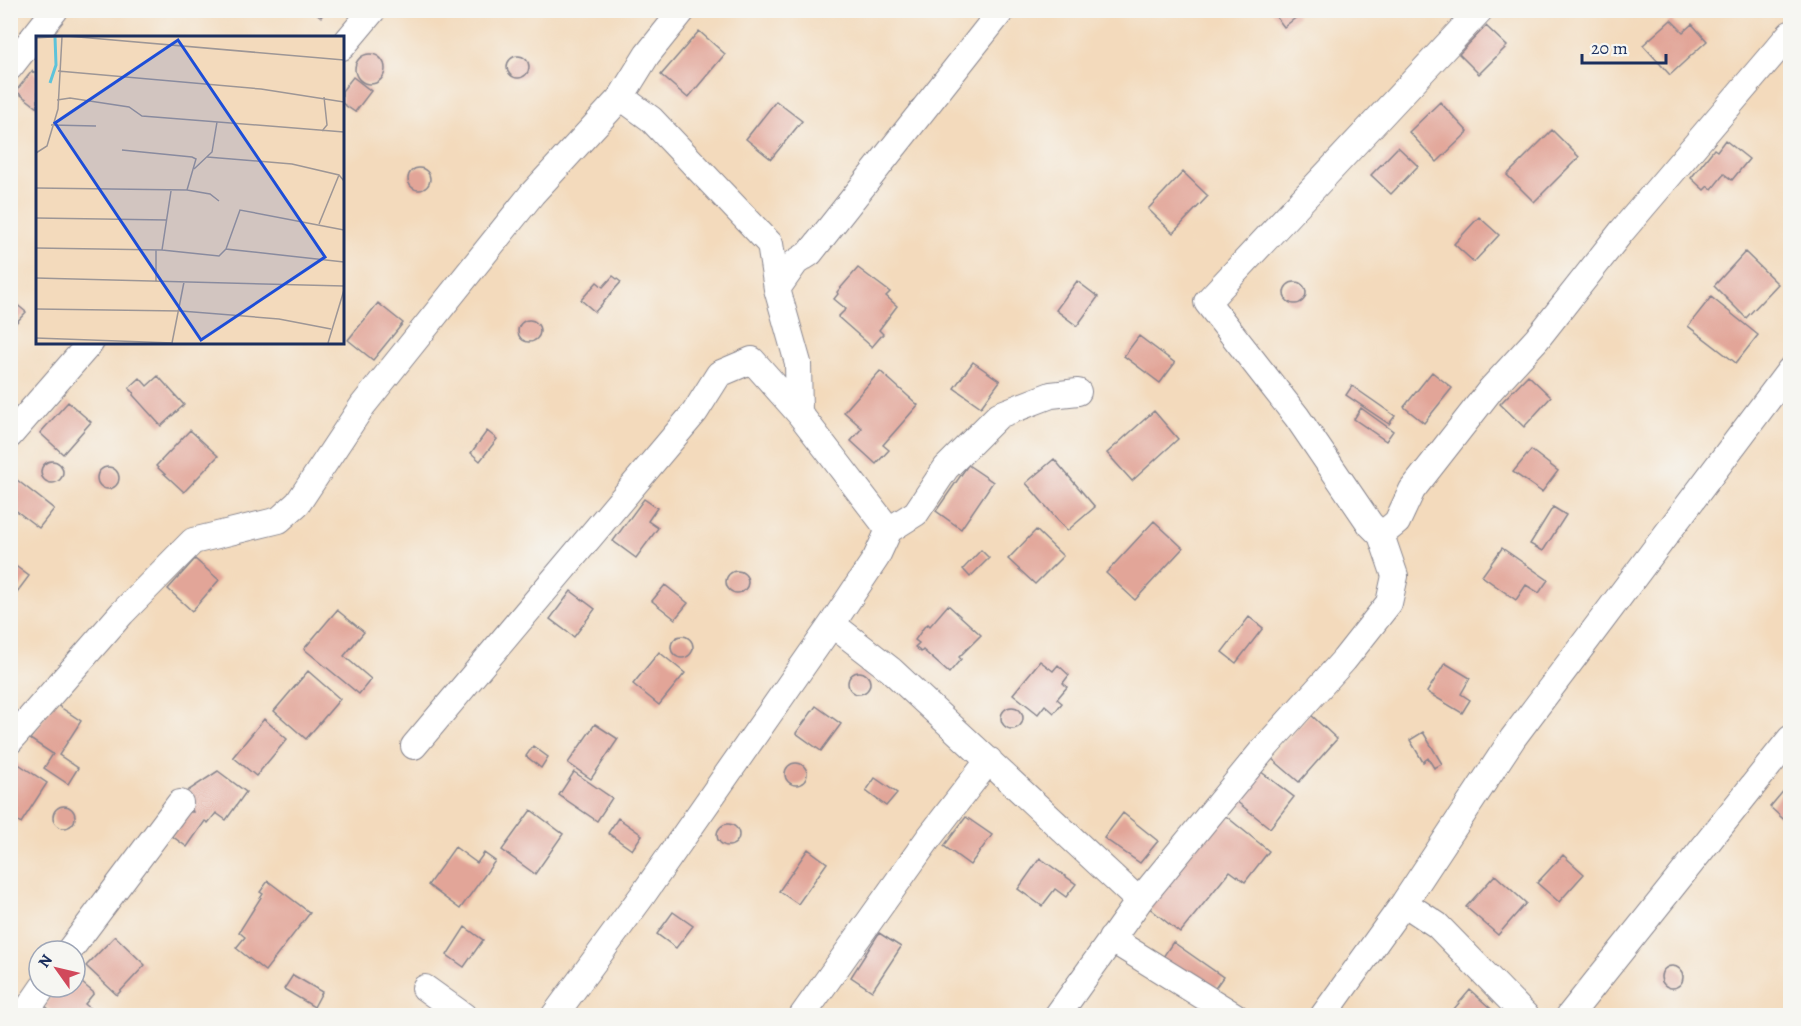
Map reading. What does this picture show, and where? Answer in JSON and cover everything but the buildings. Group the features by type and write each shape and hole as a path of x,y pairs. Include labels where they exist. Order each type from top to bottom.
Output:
{"street":[{"path":"10,67 55,10"},
{"path":"344,45 373,10"},
{"path":"10,741 122,613 193,541 279,519 298,503 363,405 532,194 621,97 647,55 683,10"},
{"path":"777,289 796,262 810,253 1002,10"},
{"path":"1057,1016 1139,901 1276,734 1344,660 1389,603 1395,576 1381,535 1370,524 1297,417 1207,302 1480,10"},
{"path":"1381,535 1397,522 1412,490 1491,390 1537,339 1622,231 1791,34"},
{"path":"621,97 651,119 770,244 777,289 798,363 800,412"},
{"path":"10,435 89,344"},
{"path":"414,746 694,412 718,374 752,360 800,412 889,530"},
{"path":"1323,1016 1404,903 1513,738 1791,370"},
{"path":"554,1016 642,896 832,624 876,558 889,530 916,513 946,468 999,415 1051,395 1078,392"},
{"path":"832,624 891,670 1139,901"},
{"path":"1569,1016 1791,740"},
{"path":"802,1016 928,839 988,760"},
{"path":"78,939 180,803"},
{"path":"1404,903 1437,925 1526,1016"},
{"path":"1112,939 1235,1016"},
{"path":"425,988 464,1016"},
{"path":"22,1016 34,999"}]}
